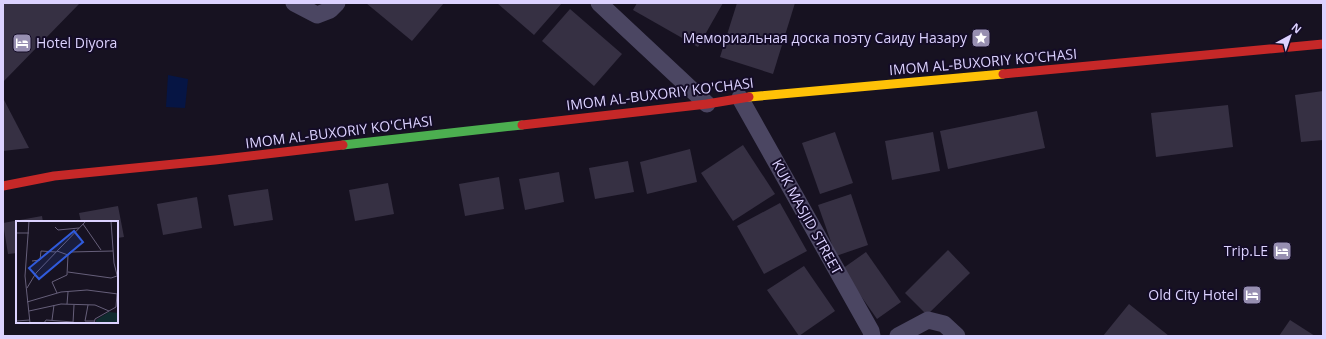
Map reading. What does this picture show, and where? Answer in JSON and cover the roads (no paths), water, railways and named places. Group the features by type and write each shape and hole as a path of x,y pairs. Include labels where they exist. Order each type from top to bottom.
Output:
{"main road":[{"name":"IMOM AL-BUXORIY KO'CHASI","path":"3,186 54,176 215,160 707,104 740,98 1323,44"}],"lane":[{"path":"294,3 317,14 330,10 337,3"},
{"path":"599,3 707,104"},
{"name":"KUK MASJID STREET","path":"740,98 872,336"},
{"path":"898,336 928,320 944,324 957,336"}],"place":[{"name":"Мемориальная доска поэту Саиду Назару","path":"981,38"},
{"name":"Hotel Diyora","path":"22,43"},
{"name":"Trip.LE","path":"1282,251"},
{"name":"Old City Hotel","path":"1252,295"}]}
